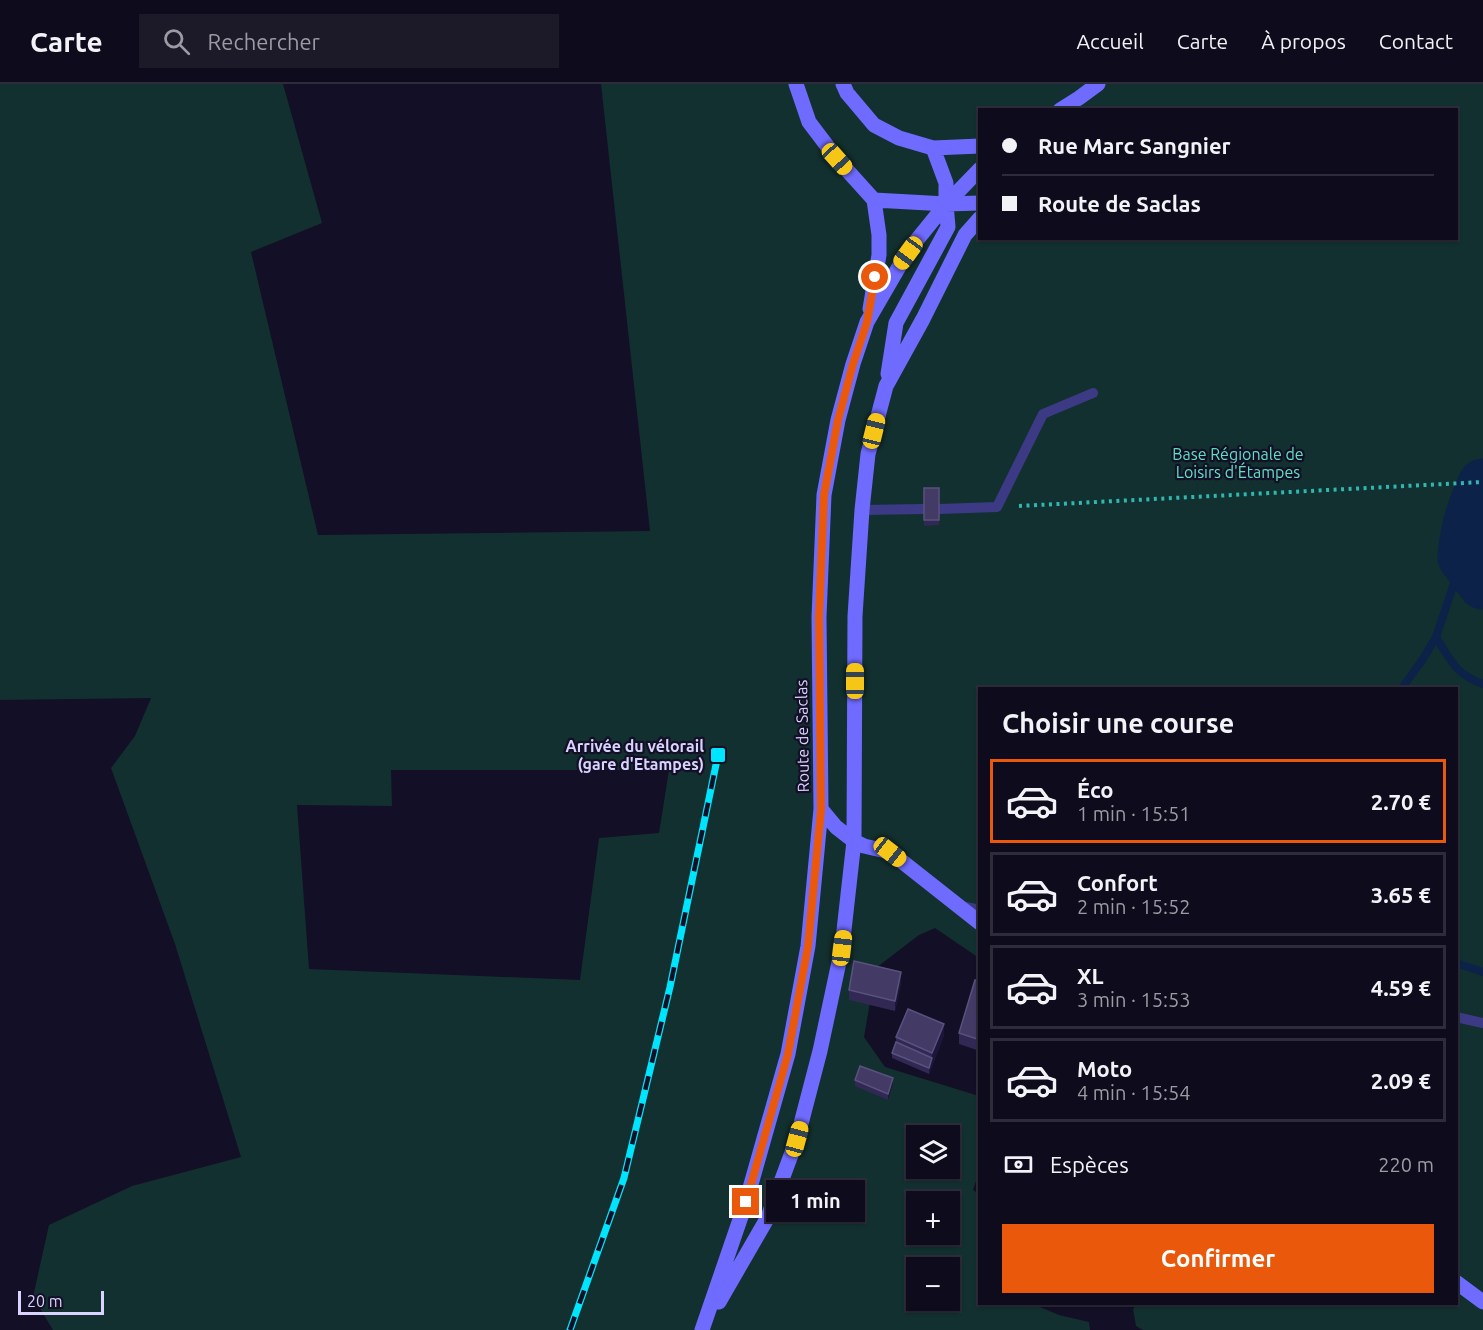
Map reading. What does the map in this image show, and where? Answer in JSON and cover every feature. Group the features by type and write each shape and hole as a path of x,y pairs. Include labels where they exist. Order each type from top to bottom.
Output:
{"main road":[{"path":"796,84 809,122 837,159 874,200 879,235 879,255 867,322"},
{"path":"843,84 847,93 874,125 899,138 933,148 978,146"},
{"path":"1075,104 1098,84"},
{"path":"886,386 896,323 948,227 946,183 933,148"},
{"name":"Route de Saclas","path":"702,1330 746,1202 788,1054 808,946 821,810 819,617 824,495 838,420 867,322 916,241 946,204 978,171"},
{"path":"874,200 946,204 978,203"},
{"name":"Route de Saclas","path":"702,1330 768,1216 797,1139 820,1051 842,948 854,841 855,616 868,454 886,386 965,235 978,220"},
{"path":"821,810 854,841 864,846 890,852 978,921"},
{"path":"1458,1283 1483,1302"}],"lane":[{"path":"939,509 997,507 1043,414 1093,393"},
{"path":"862,510 924,509"},
{"path":"957,905 978,910"},
{"path":"1458,1017 1483,1023"}],"path":[{"path":"997,507 1483,482"}],"green space":[{"name":"Base Régionale de Loisirs d'Étampes","path":"0,84 283,84 322,223 251,252 318,535 650,531 601,84 1483,84 1483,1330 1143,1330 1136,1326 1133,1309 1136,1305 1458,1305 1458,687 978,687 978,957 935,928 919,935 876,968 864,1037 885,1067 978,1096 978,1175 973,1190 978,1193 978,1305 1035,1305 1059,1315 1089,1322 1090,1330 53,1330 33,1297 49,1225 132,1186 241,1157 175,944 111,768 135,736 151,698 0,700","holes":["391,770 669,770 659,833 599,838 580,980 309,969 297,805 392,806"]}],"building":[{"path":"924,488 939,488 939,520 924,520"},
{"path":"854,961 901,972 895,1001 849,990"},
{"path":"975,980 978,981 978,1039 959,1033"},
{"path":"908,1009 944,1024 932,1053 896,1037"},
{"path":"896,1042 932,1058 929,1068 892,1053"},
{"path":"860,1066 893,1078 888,1094 855,1080"}],"waterway":[{"path":"1483,484 1469,520 1463,557 1483,584"},
{"path":"1403,687 1436,637 1463,557"},
{"path":"1436,637 1460,671 1483,684"},
{"path":"1458,964 1483,972"}],"railway":[{"path":"570,1330 624,1178 670,987 718,755"}],"place":[{"name":"Arrivée du vélorail (gare d'Etampes)","path":"718,755"}],"route":[{"path":"746,1202 788,1054 808,946 821,810 819,617 824,495 838,420 867,322 875,277"}]}
